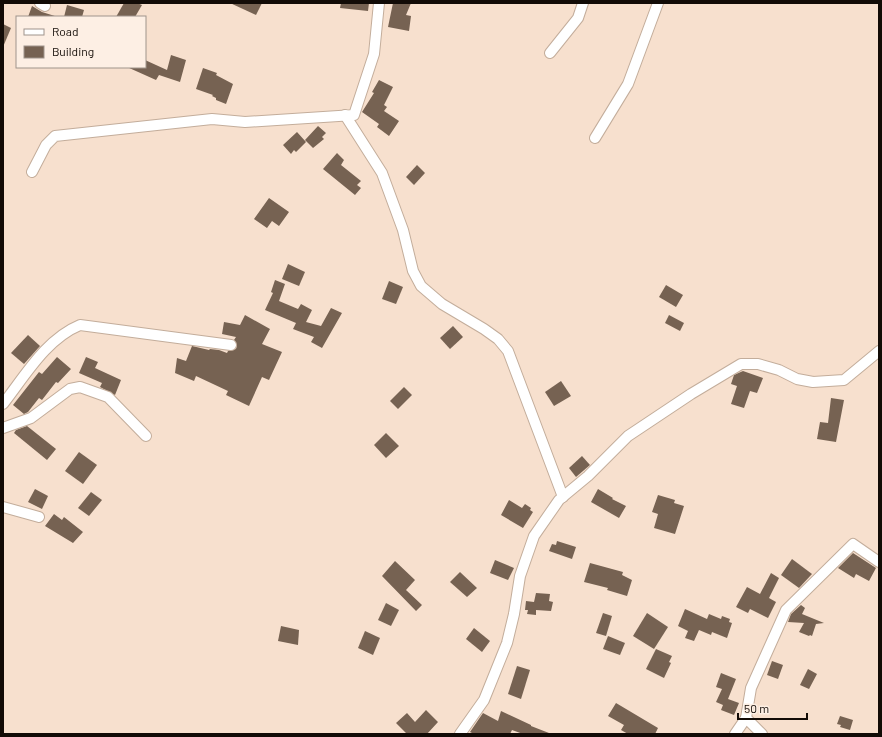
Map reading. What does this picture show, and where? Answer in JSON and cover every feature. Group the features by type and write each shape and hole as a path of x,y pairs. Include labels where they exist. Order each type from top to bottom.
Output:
{"street":[{"path":"32,172 46,145 54,136 212,119 245,122 354,115 374,54 379,3"},
{"path":"550,53 578,18 582,3"},
{"path":"594,138 628,84 658,3"},
{"path":"345,115 382,174 403,230 413,271 421,286 442,304 484,329 498,340 508,351 562,496"},
{"path":"3,404 45,350 69,330 80,325 231,345"},
{"path":"460,734 484,700 507,643 514,614 520,576 534,536 562,496 588,476 628,436 691,394 741,364 758,364 779,370 797,379 813,382 844,380 879,352"},
{"path":"3,428 31,418 70,389 80,387 108,397 146,436"},
{"path":"3,507 39,516"},
{"path":"735,734 746,718 751,688 786,610 853,544 879,562"},
{"path":"746,718 762,734"}],"building":[{"path":"124,3 137,3 142,5 136,16 117,16"},
{"path":"230,3 262,3 256,15"},
{"path":"341,3 369,3 368,11 340,8"},
{"path":"393,3 411,3 406,15 411,16 409,31 388,27"},
{"path":"67,5 84,10 82,16 64,16"},
{"path":"32,6 42,12 55,16 28,16"},
{"path":"3,24 11,28 3,47"},
{"path":"171,55 186,60 180,82 159,75 156,80 129,68 146,68 146,60 167,70"},
{"path":"203,68 217,73 216,75 233,84 226,104 216,100 216,98 212,96 213,95 196,89"},
{"path":"379,80 393,87 384,105 387,107 384,111 399,121 389,136 377,127 379,124 362,112 374,93 372,92"},
{"path":"318,126 326,133 322,137 324,139 313,148 305,140"},
{"path":"297,132 306,142 296,152 294,150 291,154 283,145"},
{"path":"337,153 344,160 341,165 361,181 357,185 361,188 355,195 323,169"},
{"path":"417,165 425,173 414,185 406,177"},
{"path":"269,198 289,212 279,226 272,221 267,228 254,219"},
{"path":"288,264 305,272 299,286 282,279"},
{"path":"275,280 285,284 279,301 298,309 301,304 312,310 306,322 321,326 331,308 342,313 322,348 311,342 314,337 293,329 296,323 265,310 273,293 271,292"},
{"path":"389,281 403,287 396,304 382,299"},
{"path":"666,285 683,295 676,307 659,297"},
{"path":"245,315 270,329 262,344 282,352 269,380 262,377 249,406 226,395 228,391 196,376 194,381 175,373 177,358 186,361 192,346 209,350 219,350 227,353 228,351 236,349 237,345 234,340 236,337 222,334 224,322 240,325"},
{"path":"669,315 684,323 680,331 665,323"},
{"path":"453,326 463,337 450,349 440,338"},
{"path":"28,335 40,346 24,364 11,353"},
{"path":"57,357 71,369 58,383 56,382 42,400 39,398 28,412 24,414 13,405 39,372 42,374"},
{"path":"86,357 98,362 95,368 121,380 115,395 100,387 102,383 79,373"},
{"path":"743,371 763,378 757,393 750,391 744,408 731,404 737,386 731,384 734,375"},
{"path":"561,381 571,396 554,406 545,392"},
{"path":"404,387 412,395 398,409 390,401"},
{"path":"831,398 844,400 836,442 817,439 820,422 828,423"},
{"path":"27,426 56,449 47,460 14,433 16,430"},
{"path":"386,433 399,446 386,458 374,445"},
{"path":"79,452 97,465 83,484 65,471"},
{"path":"582,456 590,465 576,477 569,468"},
{"path":"35,489 48,496 42,509 28,502"},
{"path":"598,489 613,498 612,499 626,506 619,518 591,502"},
{"path":"91,492 102,500 89,516 78,508"},
{"path":"658,495 675,500 674,503 684,506 675,534 654,528 658,514 652,512"},
{"path":"509,500 522,508 525,504 531,508 530,510 533,512 523,528 501,515"},
{"path":"54,514 62,520 64,517 83,532 73,543 45,526"},
{"path":"557,541 576,547 572,559 549,551 552,544 556,545"},
{"path":"853,553 876,568 869,581 856,574 854,578 838,568"},
{"path":"792,559 812,574 799,588 781,575"},
{"path":"495,560 514,568 508,580 490,573"},
{"path":"395,561 415,580 406,590 422,605 416,611 382,576"},
{"path":"590,563 623,572 622,575 632,580 627,596 607,590 608,588 584,582"},
{"path":"460,572 477,588 467,597 450,582"},
{"path":"771,573 779,578 769,598 776,602 768,618 750,609 748,613 736,607 747,587 760,594"},
{"path":"536,593 550,594 549,601 553,602 551,611 536,610 536,615 527,614 528,610 525,610 526,601 534,602"},
{"path":"386,603 399,610 391,626 378,620"},
{"path":"801,605 805,608 802,614 824,623 816,624 812,636 799,632 804,623 788,622 791,614"},
{"path":"685,609 707,619 709,614 721,619 722,616 730,619 729,622 732,623 727,638 712,632 711,635 699,630 694,641 685,638 688,631 678,626"},
{"path":"603,613 612,616 606,636 596,633"},
{"path":"647,613 668,627 654,649 633,636"},
{"path":"281,626 299,630 298,645 278,641"},
{"path":"474,628 490,641 482,652 466,639"},
{"path":"365,631 380,638 373,655 358,648"},
{"path":"608,636 625,643 620,655 603,649"},
{"path":"656,649 672,656 669,662 671,663 664,678 646,669"},
{"path":"772,661 783,665 778,679 767,675"},
{"path":"517,666 530,670 521,699 508,694"},
{"path":"808,669 817,674 809,689 800,685"},
{"path":"721,673 736,679 728,699 739,703 734,715 721,710 723,705 716,702 722,689 716,687"},
{"path":"616,703 658,728 655,734 628,734 621,730 624,725 608,716"},
{"path":"426,710 438,722 427,734 407,734 396,723 407,713 415,722"},
{"path":"501,711 549,734 523,734 512,730 510,734 474,734 470,732 483,713 498,721"},
{"path":"840,716 853,720 850,730 840,727 841,725 837,724"}]}
